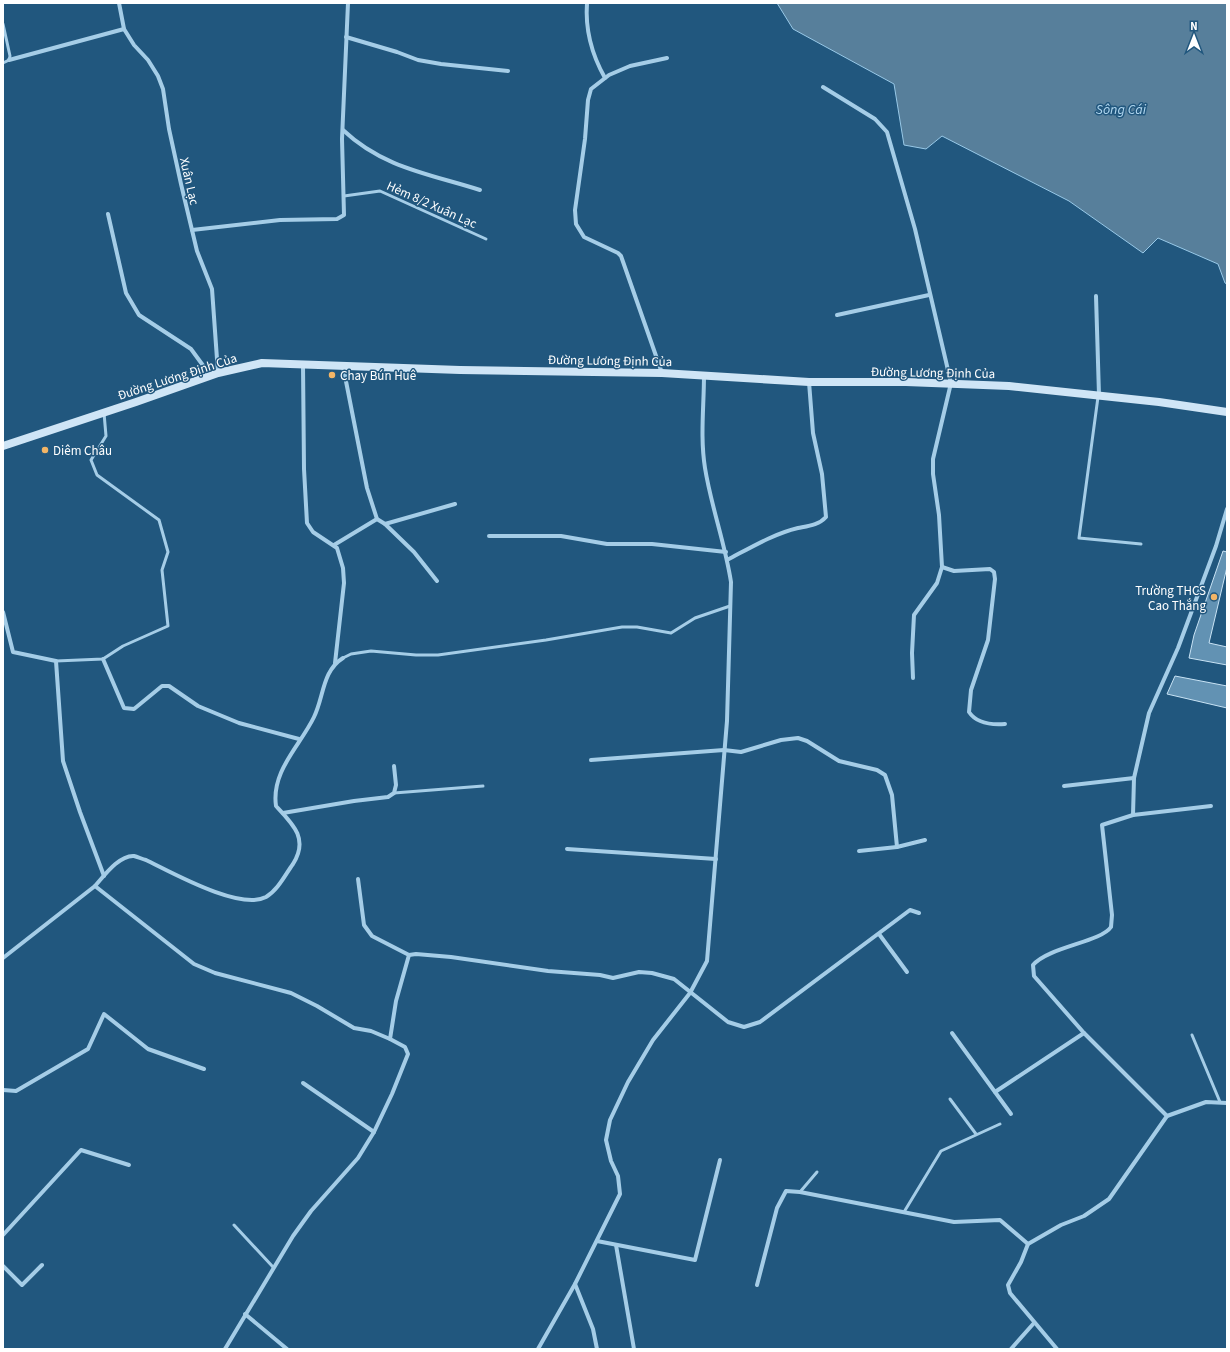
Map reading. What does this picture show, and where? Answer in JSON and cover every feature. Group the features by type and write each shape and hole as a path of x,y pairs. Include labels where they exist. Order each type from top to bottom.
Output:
{"street":[{"name":"Xuân Lạc","path":"119,3 124,29 134,45 148,60 158,76 163,89 174,154 197,251 212,289 214,374"},
{"path":"192,230 280,220 337,219 344,215 343,130 348,3"},
{"path":"587,3 586,22 594,55 605,78"},
{"path":"9,60 124,29"},
{"path":"346,38 397,52 418,60 508,71"},
{"path":"662,373 621,256 618,253 584,237 576,224 575,210 585,139 588,100 591,89 605,78 630,66 667,58"},
{"path":"823,87 875,119 887,132 915,229 929,295 951,383 933,459 933,474 939,515 942,567 937,583 914,615 912,652 913,678"},
{"path":"343,130 354,141 386,160 418,173 450,180 480,190"},
{"path":"108,214 126,293 139,315 191,349 214,374"},
{"path":"837,315 929,295"},
{"path":"1096,296 1099,395"},
{"name":"Đường Lương Định Của","path":"3,446 104,413 214,374 262,363 662,373 809,382 951,383 1009,386 1099,395 1227,412"},
{"path":"3,958 95,886 123,859 135,856 216,892 234,898 257,900 269,895 280,883 294,861 299,849 300,840 298,833 276,806 278,781 283,768 299,739 309,726 317,711 321,691 335,663 344,583 341,560 334,544 318,535 309,527 307,523 304,469 303,364"},
{"path":"343,366 367,488 378,519 414,552 437,581"},
{"path":"538,1349 575,1284 620,1194 618,1176 611,1161 606,1140 610,1120 628,1082 653,1040 690,993 707,961 724,750 731,582 728,560 705,468 702,437 704,375"},
{"path":"728,560 774,536 788,530 822,521 826,517 822,474 813,433 809,382"},
{"path":"385,524 455,504"},
{"path":"1133,815 1134,778 1149,713 1178,648 1216,546 1227,509"},
{"path":"334,544 378,519"},
{"path":"489,536 561,536 606,544 652,544 726,552"},
{"path":"942,567 954,571 990,570 994,572 995,579 988,640 971,690 969,712 973,719 986,723 1005,724"},
{"path":"3,612 13,652 56,661 63,761 104,876"},
{"path":"335,663 343,658"},
{"path":"103,660 124,708 134,709 162,686 169,686 198,706 239,723 299,739"},
{"path":"591,760 724,750 741,752 781,740 798,738 807,741 839,761 877,770 885,775 892,795 897,847"},
{"path":"283,813 388,797 394,793 396,785 394,766"},
{"path":"1064,786 1134,778"},
{"path":"1168,1116 1084,1033 1034,976 1033,965 1061,949 1105,933 1111,927 1112,915 1102,824 1133,815 1211,806"},
{"path":"859,851 897,847 925,840"},
{"path":"567,849 716,859"},
{"path":"358,878 364,925 368,932 372,936 410,955 416,954 451,957 548,971 600,975 613,978 639,972 652,973 674,979 728,1022 744,1027 760,1022 910,910 919,913"},
{"path":"95,886 194,964 214,973 291,993 317,1006 354,1028 371,1031 390,1039 405,1048 408,1054 374,1132 358,1158 311,1211 293,1236 225,1349"},
{"path":"879,934 907,972"},
{"path":"390,1039 396,1001 410,955"},
{"path":"3,1090 16,1091 88,1048 104,1014 148,1049 204,1069"},
{"path":"952,1033 1011,1114"},
{"path":"995,1092 1084,1033"},
{"path":"303,1084 374,1132"},
{"path":"1057,1349 1010,1293 1008,1285 1021,1262 1028,1244 1061,1225 1084,1216 1109,1199 1168,1116 1206,1102 1227,1103"},
{"path":"3,1235 81,1150 129,1165"},
{"path":"597,1241 695,1260 720,1160"},
{"path":"757,1285 777,1208 786,1192 800,1192 954,1222 1000,1220 1028,1244"},
{"path":"616,1245 634,1349"},
{"path":"3,1266 22,1285 42,1265"},
{"path":"575,1284 593,1328 597,1349"},
{"path":"245,1314 287,1349"},
{"path":"1011,1349 1034,1323"}],"lane":[{"path":"3,24 10,56 9,60 3,63"},
{"name":"Hẻm 8/2 Xuân Lạc","path":"344,196 380,191 486,239"},
{"path":"1099,395 1078,538 1141,544"},
{"path":"56,661 103,660 123,646 168,626 162,570 168,552 159,520 97,475 92,460 106,436 104,413"},
{"path":"343,658 351,654 371,651 416,655 438,655 546,640 622,627 638,626 671,633 696,618 730,606"},
{"path":"394,793 483,786"},
{"path":"1192,1035 1220,1102"},
{"path":"950,1099 976,1134"},
{"path":"904,1212 941,1151 1000,1124"},
{"path":"800,1192 818,1172"},
{"path":"234,1225 273,1267"}],"water":[{"name":"Sông Cái","path":"777,3 1227,3 1227,284 1225,283 1218,264 1158,238 1143,253 1069,201 942,136 926,149 904,145 894,84 793,29"}],"building":[{"path":"1223,551 1227,552 1227,567 1209,643 1227,647 1227,665 1189,658 1194,635"},
{"path":"1175,676 1227,686 1227,708 1167,694"}],"place":[{"name":"Chay Bún Huê","path":"332,375"},
{"name":"Diêm Châu","path":"45,450"},
{"name":"Trường THCS Cao Thắng","path":"1214,597"}]}
